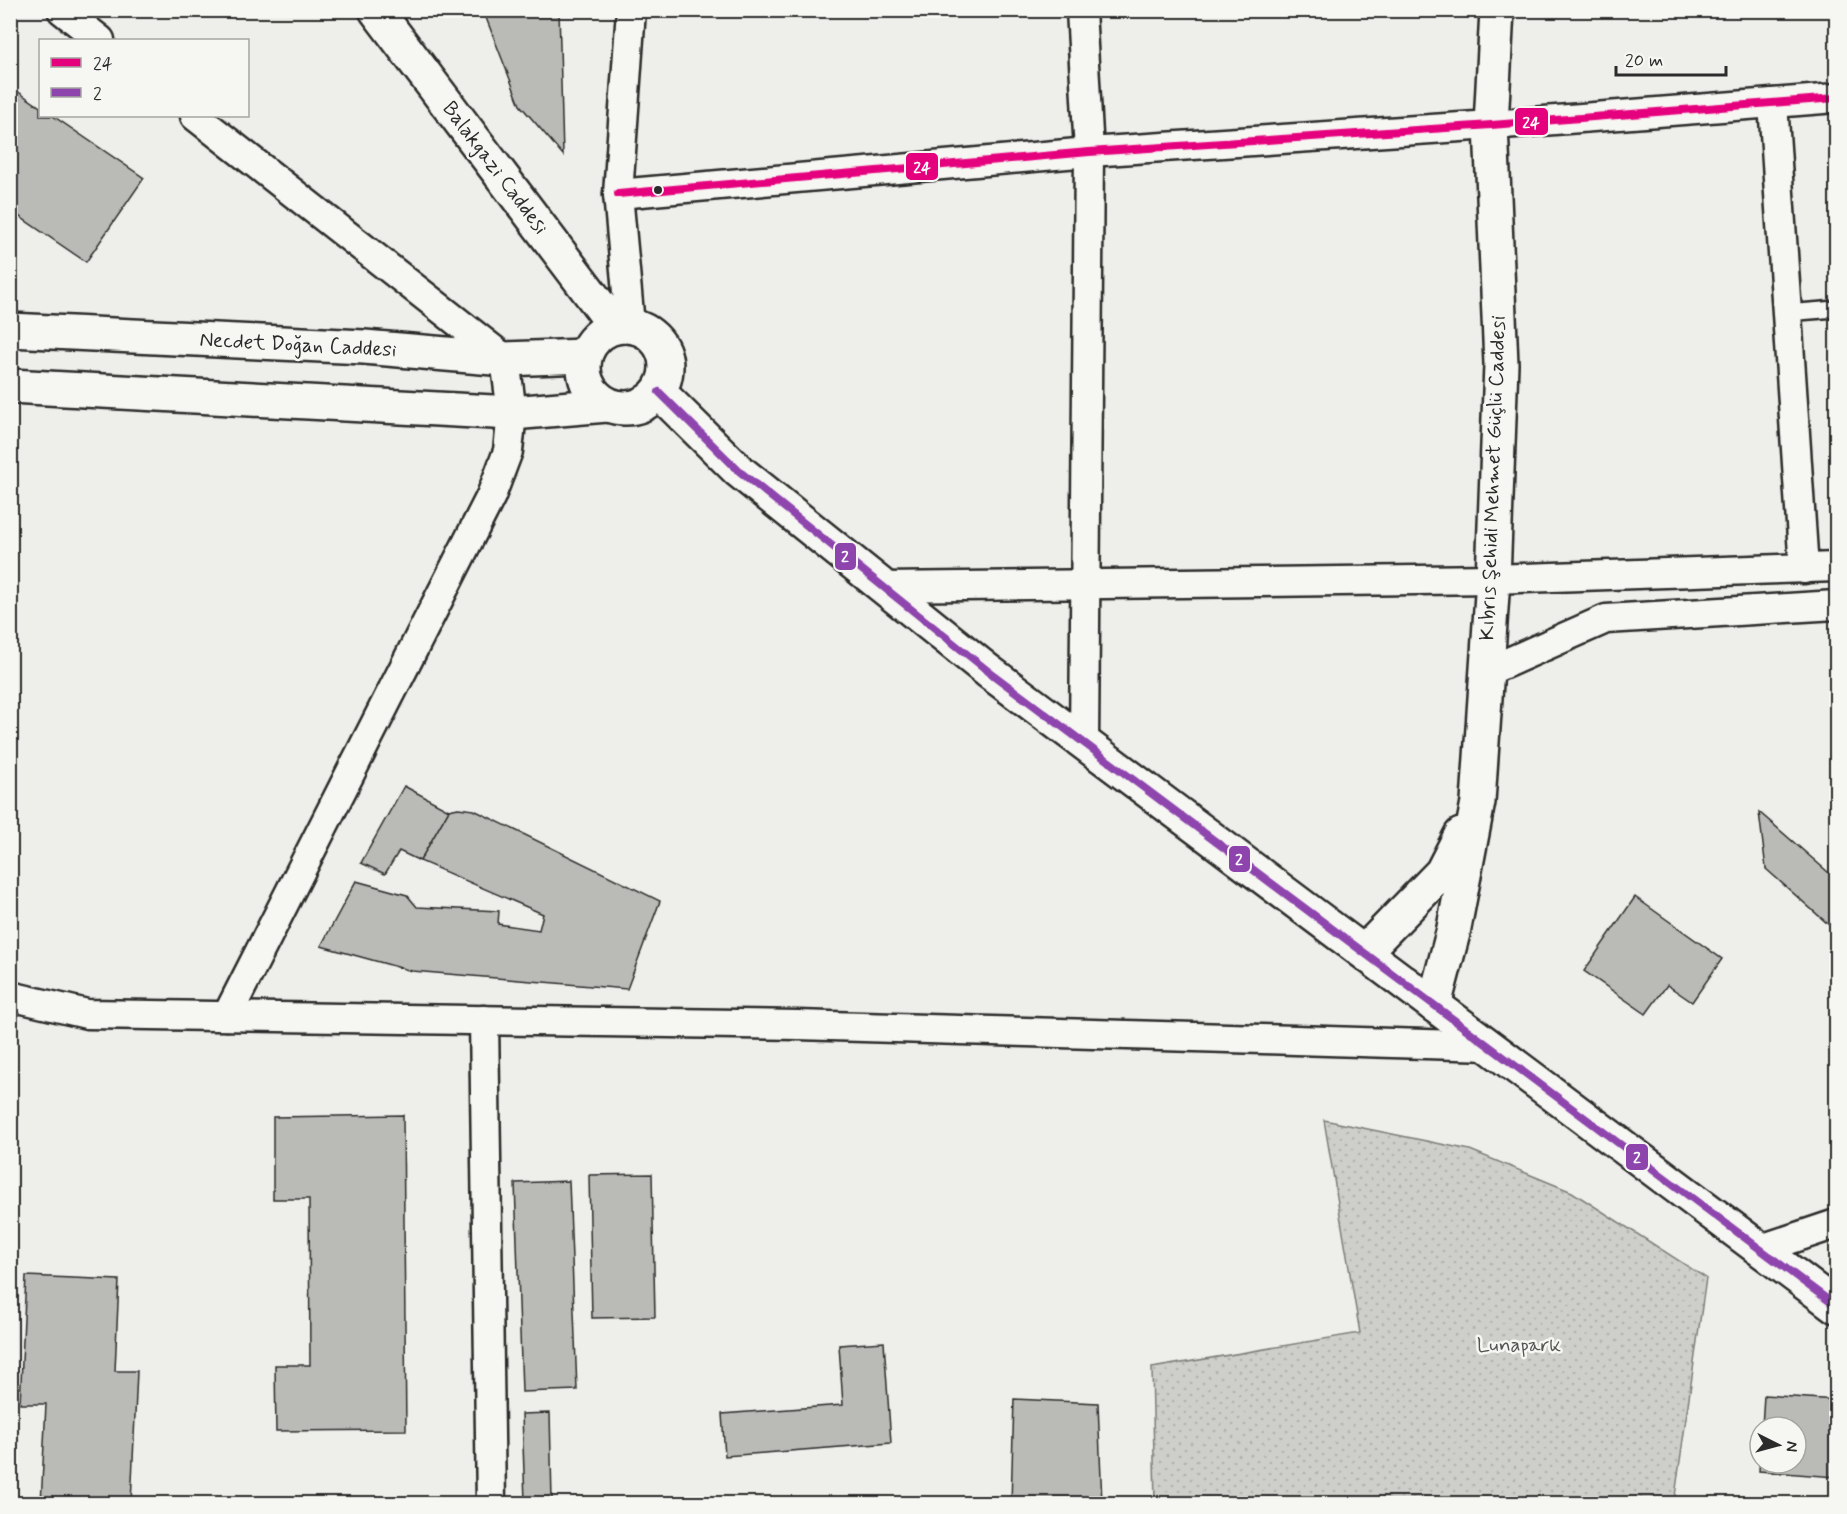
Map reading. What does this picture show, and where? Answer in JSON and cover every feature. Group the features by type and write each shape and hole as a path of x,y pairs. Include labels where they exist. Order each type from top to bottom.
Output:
{"main road":[{"name":"Balakgazi Caddesi","path":"376,10 622,326"},
{"name":"Kıbrıs Şehidi Mehmet Güçlü Caddesi","path":"1434,1005 1453,933 1478,802 1493,579 1501,364 1491,125 1497,10"},
{"path":"10,386 512,413 607,405 621,409 635,408 649,402 659,392 665,379 667,364 656,338 644,329 622,326 602,332 591,342 585,356 584,370 587,384 595,396 607,405"},
{"name":"Necdet Doğan Caddesi","path":"10,330 363,347 505,359 585,356"},
{"path":"659,392 739,471 988,671 1836,1306"},
{"path":"1364,952 1442,872 1478,802"}],"street":[{"path":"62,10 99,39"},
{"path":"622,326 618,194 631,10"},
{"path":"1081,10 1089,152 1084,743"},
{"path":"618,194 1089,152 1491,125 1836,98"},
{"path":"1773,103 1804,569"},
{"path":"196,117 505,359 512,413 508,451 491,496 227,1016"},
{"path":"883,587 1493,579 1836,567"},
{"path":"1486,672 1606,619 1836,605"},
{"path":"10,996 87,1014 810,1025 1490,1046"},
{"path":"483,1020 491,1503"},
{"path":"1761,1249 1836,1224"}],"lane":[{"path":"1786,313 1836,309"}],"green space":[{"name":"Lunapark","path":"1324,1120 1470,1150 1572,1192 1706,1278 1674,1503 1155,1503 1152,1368 1360,1333"}],"building":[{"path":"483,10 559,10 563,155 520,105"},
{"path":"10,86 39,106 39,117 54,117 144,178 86,262 10,210"},
{"path":"404,786 449,810 420,861 399,851 385,874 361,863"},
{"path":"458,808 474,810 660,901 627,989 412,971 321,946 356,881 407,895 417,907 499,911 498,924 539,930 543,914 420,861 449,810"},
{"path":"1759,812 1836,879 1836,931 1766,869"},
{"path":"1635,897 1722,959 1692,1002 1667,985 1646,1014 1584,971"},
{"path":"403,1115 406,1430 276,1431 275,1365 310,1365 309,1199 273,1199 273,1117"},
{"path":"652,1174 655,1317 592,1318 589,1175"},
{"path":"569,1181 577,1390 522,1392 515,1183"},
{"path":"26,1276 119,1280 115,1371 137,1371 131,1504 41,1504 46,1404 20,1404"},
{"path":"884,1342 891,1443 725,1456 722,1414 843,1405 839,1345"},
{"path":"1764,1395 1836,1400 1836,1477 1808,1475 1808,1415 1763,1415"},
{"path":"1014,1399 1098,1403 1102,1504 1011,1504"},
{"path":"550,1413 552,1501 525,1502 522,1414"}],"transit line":[{"name":"24","path":"618,194 1089,152 1491,125 1836,98"},
{"name":"2","path":"659,392 739,471 988,671 1836,1306"}]}
